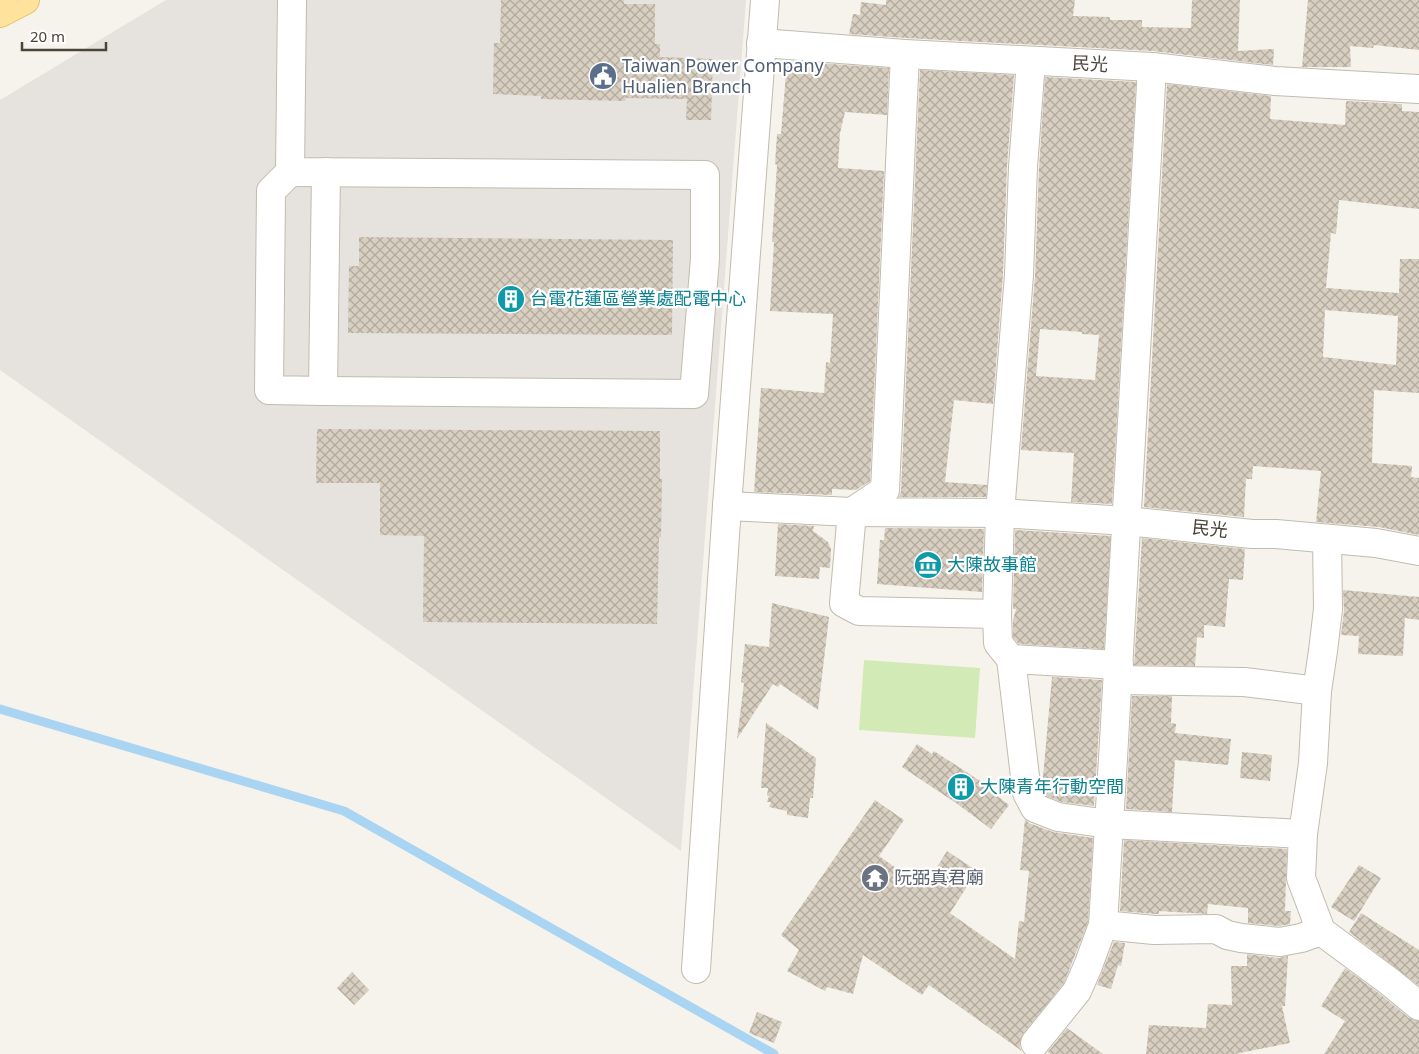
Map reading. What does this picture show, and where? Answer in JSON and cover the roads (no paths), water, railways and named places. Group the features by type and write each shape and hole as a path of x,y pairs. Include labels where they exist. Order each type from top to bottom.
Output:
{"main road":[{"path":"0,13 25,0"}],"street":[{"path":"290,172 706,175 705,258 694,394 269,390 271,191 290,172 292,0"},
{"path":"696,969 764,0"},
{"name":"民光","path":"761,43 905,54 1152,67 1275,81 1419,89"},
{"path":"905,54 884,490 852,512 844,602 859,611 997,614"},
{"path":"1031,60 1023,168 1020,275 1000,513 997,614 998,643 1011,659 1027,793 1035,808 1058,817 1109,824 1303,834"},
{"path":"1035,1043 1077,991 1103,925 1141,297 1152,67"},
{"path":"323,391 326,172"},
{"name":"民光","path":"727,506 852,512 1000,513 1126,521 1252,534 1276,534 1376,543 1419,551"},
{"path":"1327,539 1328,609 1317,691 1313,763 1303,834 1301,878 1321,931 1419,1006"},
{"path":"1011,659 1118,672 1244,682 1317,691"},
{"path":"1103,925 1154,930 1216,929 1227,935 1241,938 1280,942 1301,938 1321,931"}],"waterway":[{"path":"0,709 344,811 774,1054"}],"place":[{"name":"Taiwan Power Company Hualien Branch","path":"603,76"},
{"name":"台電花蓮區營業處配電中心","path":"511,299"},
{"name":"大陳故事館","path":"928,565"},
{"name":"大陳青年行動空間","path":"961,787"},
{"name":"阮弼真君廟","path":"875,878"}]}
